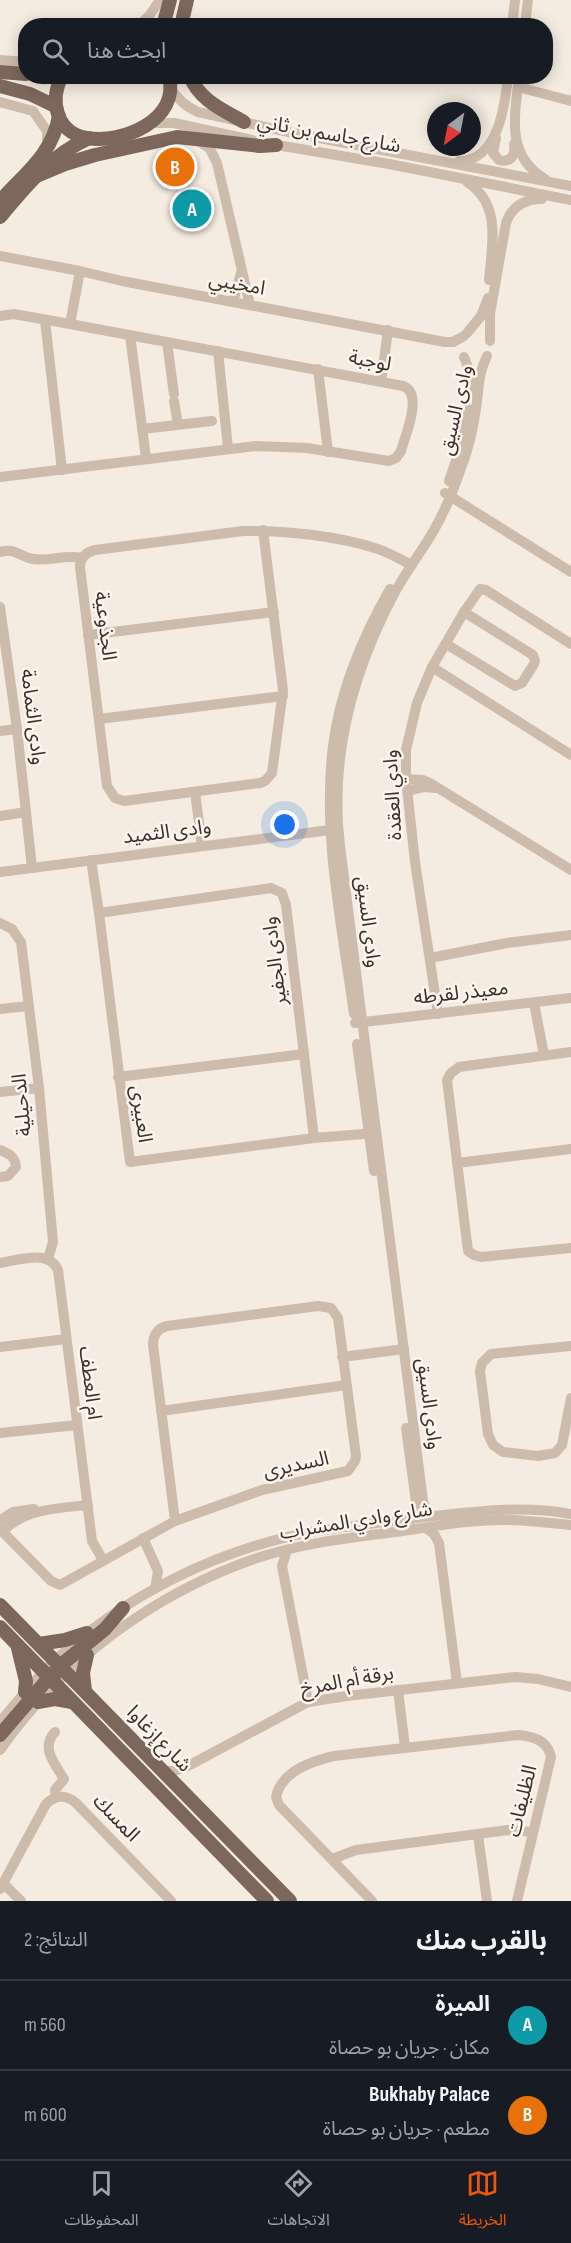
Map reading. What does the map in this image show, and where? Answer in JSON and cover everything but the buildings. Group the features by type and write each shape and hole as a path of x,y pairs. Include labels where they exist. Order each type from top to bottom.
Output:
{"main road":[{"path":"165,18 170,0"},
{"path":"0,72 18,73"},
{"path":"0,201 47,150 55,135 56,91 59,84"},
{"path":"0,218 34,177 65,150 88,138 127,134 151,123 164,110 170,84"},
{"path":"194,84 206,99 244,122"},
{"path":"0,86 30,94 57,111 68,129 88,138"},
{"path":"34,177 64,164 153,141 189,137 260,146 276,145"},
{"name":"شارع إزغاوا","path":"0,1605 39,1644 72,1702 267,1901"},
{"path":"0,1735 55,1672 105,1629 123,1608"},
{"path":"0,1616 163,1782 204,1813"},
{"name":"شارع إزغاوا","path":"0,1627 18,1646 85,1691 290,1901"},
{"path":"39,1644 65,1640 87,1633"},
{"path":"18,1646 26,1681 25,1692"},
{"path":"85,1691 83,1673 87,1655"},
{"path":"38,1702 55,1699 72,1702"}],"street":[{"path":"147,18 160,0"},
{"path":"513,18 515,0"},
{"path":"526,18 528,0"},
{"path":"0,60 18,61"},
{"name":"شارع جاسم بن ثاني","path":"170,84 178,100 198,112 293,133 571,186"},
{"path":"507,84 506,98 493,150 494,156 499,160 509,160 513,156 519,84"},
{"path":"525,84 571,100"},
{"path":"0,102 33,111 47,131 47,150"},
{"name":"شارع جاسم بن ثاني","path":"151,123 187,125 276,145 378,162 568,199"},
{"path":"435,160 464,161 479,156 491,142 498,126"},
{"path":"515,132 524,162 534,172 550,182"},
{"path":"189,137 206,146 217,163 250,304"},
{"path":"217,163 220,150 228,142"},
{"path":"456,177 479,191 487,201 492,214 488,298 481,316 465,334 460,344 462,355 470,361 478,362 488,356 491,349 490,342 483,332 475,331 465,334"},
{"name":"وادى السيق","path":"490,342 490,314 507,218 517,206 526,201 568,199"},
{"name":"امخيبي","path":"2,255 122,281 445,342 457,340 465,334"},
{"path":"70,324 80,271"},
{"path":"233,302 241,273"},
{"name":"لوجبة","path":"0,316 8,314 70,324 318,369 408,388 413,396 413,406 399,455 385,462 285,446 228,448 0,477"},
{"path":"45,320 62,470"},
{"path":"381,382 388,330"},
{"path":"130,335 146,458"},
{"path":"167,342 178,425"},
{"name":"امخيبي","path":"445,342 462,355"},
{"path":"218,351 228,448"},
{"name":"وادى السيق","path":"448,494 470,403 471,375 462,355"},
{"name":"وادى السيق","path":"433,1516 424,1504 400,1349 335,829 339,765 351,698 378,627 409,563 448,494 467,452 477,407 480,375 488,356"},
{"path":"318,369 328,452"},
{"path":"142,429 212,421"},
{"path":"448,494 571,572"},
{"path":"0,552 12,550 35,559 72,556 82,558 95,550 263,530 291,532 367,546 409,563"},
{"name":"الجذوعية","path":"82,558 80,567 107,786 115,798 124,801 260,783 269,778 274,768 283,696 263,530"},
{"name":"وادي العقدة","path":"438,1014 415,862 406,779 406,750 417,703 432,667 477,591 483,589 571,644"},
{"name":"وادى الثمامة","path":"0,607 3,647 17,729 32,867"},
{"path":"88,635 274,612"},
{"path":"446,644 515,686 522,683 534,664 533,655 464,612"},
{"path":"432,667 571,755"},
{"path":"99,719 283,696"},
{"path":"0,732 17,729"},
{"path":"406,779 423,780 571,870"},
{"path":"408,791 424,787 436,788"},
{"path":"195,792 202,846"},
{"path":"0,816 26,812"},
{"name":"وادى الثميد","path":"0,872 335,829"},
{"name":"العبيرى","path":"91,860 130,1162 314,1138 372,1133"},
{"name":"وادى الجفير","path":"99,913 271,888 282,893 286,905 314,1138"},
{"name":"الدحيلية","path":"0,923 12,929 21,942 39,1088 52,1239 48,1259"},
{"path":"430,958 507,943 571,935"},
{"name":"معيذر لقرطه","path":"358,1023 571,998"},
{"path":"534,1003 544,1055"},
{"path":"0,1009 28,1006"},
{"path":"571,1052 459,1067 451,1073 447,1080 468,1251 481,1257 571,1248"},
{"path":"118,1077 304,1054"},
{"path":"0,1092 39,1088"},
{"path":"457,1163 571,1149"},
{"name":"الدحيلية","path":"0,1150 12,1155 16,1167 8,1176 0,1177"},
{"path":"0,1263 48,1259"},
{"name":"ام العطف","path":"48,1259 58,1270 92,1541 103,1560"},
{"name":"السديرى","path":"1,1530 51,1581 65,1584 103,1560 175,1521 262,1490 348,1471 355,1461 338,1318 335,1312 325,1306 167,1326 159,1330 154,1336 153,1345 161,1411"},
{"path":"0,1347 66,1339"},
{"path":"571,1346 491,1354 482,1364 480,1371 488,1434 493,1445 503,1452 538,1456 555,1453 562,1445 571,1398"},
{"path":"342,1357 400,1349"},
{"name":"وادى السيق","path":"400,1349 416,1502 412,1519"},
{"path":"175,1521 161,1411 346,1385"},
{"path":"0,1433 77,1425"},
{"path":"0,1520 18,1510 46,1510 88,1505"},
{"name":"شارع وادي المشراب","path":"0,1750 38,1702 55,1672 87,1633 154,1588 229,1556 275,1541 322,1530 433,1516 513,1509 548,1510 571,1514"},
{"path":"1,1530 18,1519 46,1510"},
{"name":"شارع وادي المشراب","path":"0,1722 25,1692 55,1672 87,1655 128,1623 173,1595 216,1574 270,1554 314,1543 426,1527 502,1520 571,1525"},
{"path":"439,1543 442,1533 449,1525"},
{"path":"426,1527 439,1543 457,1683"},
{"path":"143,1538 158,1571 154,1588"},
{"path":"287,1550 282,1566 308,1702"},
{"path":"270,1554 282,1566"},
{"path":"158,1571 174,1579"},
{"name":"برقة أم المرخ","path":"163,1771 186,1767 308,1702 515,1677 538,1679 571,1687"},
{"path":"398,1690 405,1747"},
{"path":"21,1901 2,1886 46,1804 56,1797 55,1790 64,1779 52,1761 48,1744 55,1732"},
{"name":"الظليفات","path":"372,1901 279,1805 276,1797 279,1786 294,1772 326,1758 518,1735 542,1742 550,1751 551,1757 517,1901"},
{"path":"178,1786 180,1774 186,1767"},
{"name":"المسك","path":"56,1797 73,1800 171,1901"},
{"path":"332,1859 356,1850 516,1829 533,1832"},
{"path":"478,1835 487,1901"}],"place":[{"name":"Bukhaby Palace","path":"175,167"},
{"name":"الميرة","path":"192,209"}]}
